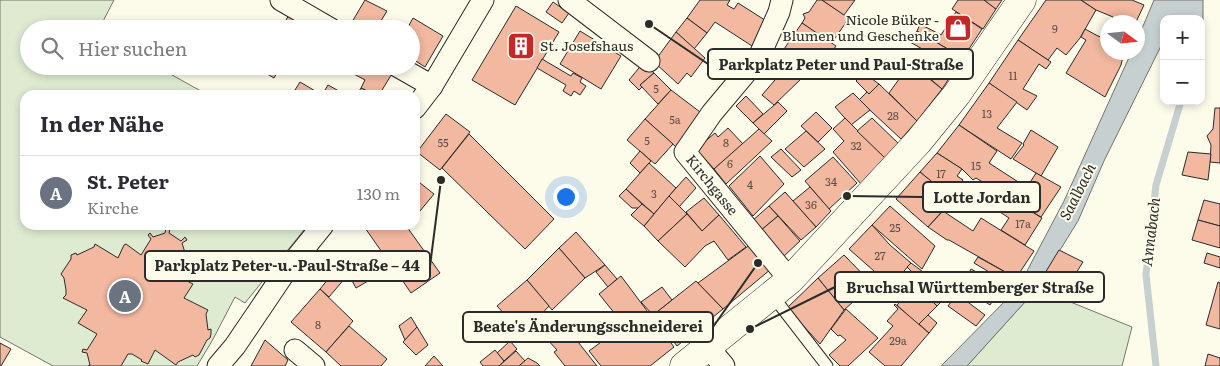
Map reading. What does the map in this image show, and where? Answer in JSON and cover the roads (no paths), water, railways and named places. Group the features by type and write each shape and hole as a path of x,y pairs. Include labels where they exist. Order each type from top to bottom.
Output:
{"main road":[{"path":"684,366 716,357 918,142 957,94 1022,0"}],"street":[{"path":"281,0 315,20"},
{"path":"420,102 432,86 483,0"},
{"path":"569,0 649,61"},
{"name":"Kirchgasse","path":"780,6 759,57 712,113 685,152 781,288"},
{"path":"413,75 432,86"},
{"path":"218,366 235,346 285,272 319,230"},
{"path":"295,350 314,366"}],"lane":[{"path":"781,288 827,366"}],"water":[{"name":"Saalbach","path":"1154,0 1203,0 1203,15 1160,15 1160,48 1104,161 1078,221 1034,292 967,366 941,366 1018,288 1064,201 1128,60 1145,60 1145,21"}],"waterway":[{"name":"Annabach","path":"1156,366 1146,275 1156,185 1180,105"}],"place":[{"name":"Parkplatz Peter und Paul-Straße","path":"649,24"},
{"name":"Nicole Büker - Blumen und Geschenke","path":"958,28"},
{"name":"St. Josefshaus","path":"521,46"},
{"name":"Parkplatz Peter-u.-Paul-Straße – 44","path":"441,180"},
{"name":"Lotte Jordan","path":"847,196"},
{"name":"Beate's Änderungsschneiderei","path":"758,263"},
{"name":"St. Peter","path":"125,296"},
{"name":"Bruchsal Württemberger Straße","path":"750,329"}]}
